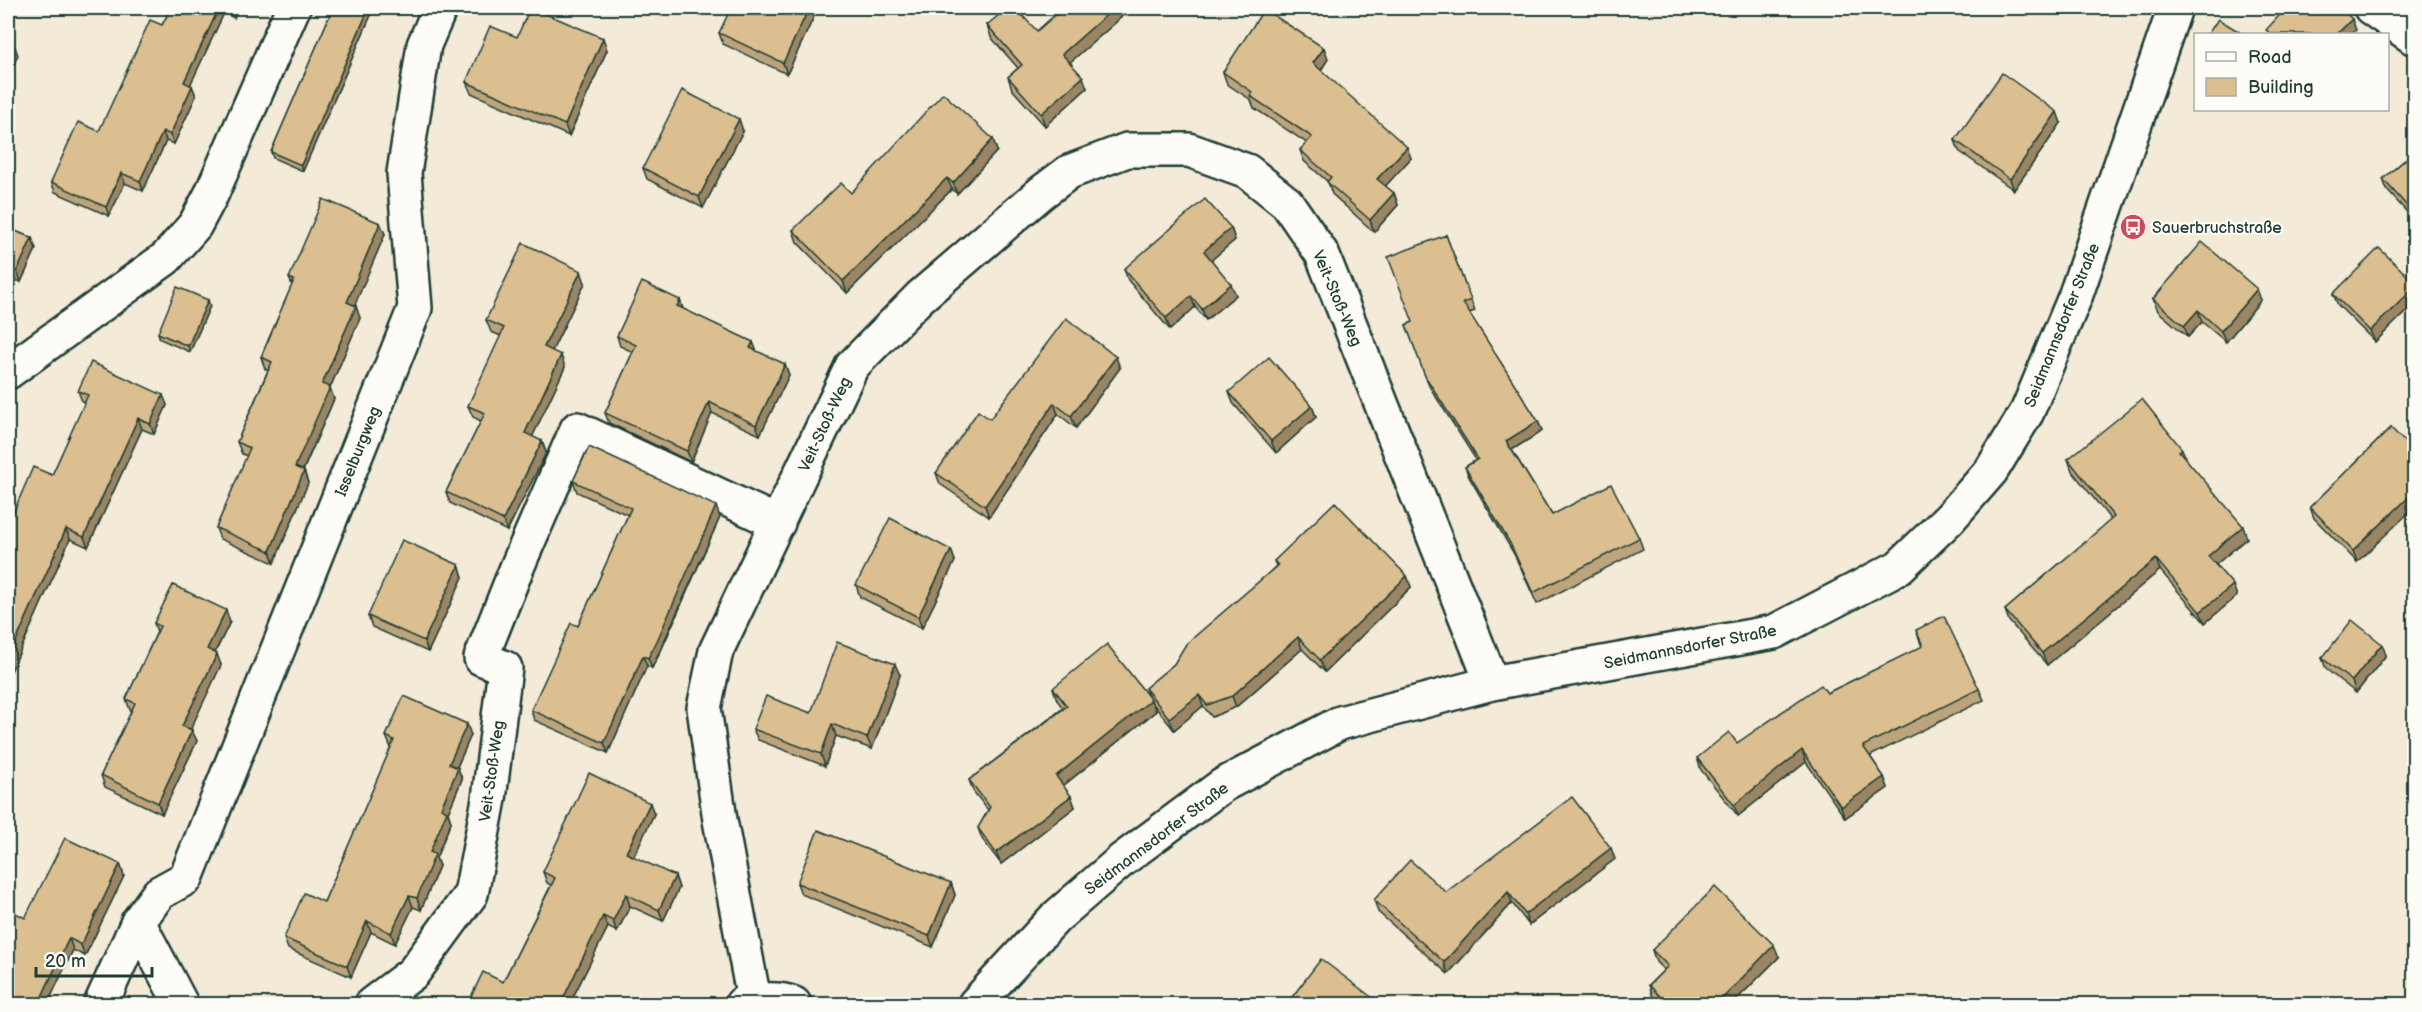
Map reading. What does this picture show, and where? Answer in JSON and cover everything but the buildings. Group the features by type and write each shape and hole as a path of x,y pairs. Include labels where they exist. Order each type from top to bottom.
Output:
{"street":[{"path":"8,372 166,258 195,225 211,195 293,8"},
{"name":"Isselburgweg","path":"138,922 159,893 186,878 415,308 404,173 424,45 440,8"},
{"name":"Seidmannsdorfer Straße","path":"975,1005 1054,918 1122,860 1223,785 1340,723 1492,683 1774,632 1899,567 1950,518 1991,471 2026,412 2075,297 2175,8"},
{"path":"2371,8 2415,38"},
{"name":"Veit-Stoß-Weg","path":"748,1002 704,708 716,651 852,366 920,297 1041,193 1069,172 1127,150 1189,150 1247,171 1287,203 1322,254 1492,683"},
{"name":"Veit-Stoß-Weg","path":"372,1005 413,973 471,894 489,799 505,668 481,658 518,564 577,429 778,523"},
{"path":"101,1005 138,922"},
{"path":"138,922 182,1005"},
{"path":"748,1002 788,1002 794,1005"}],"place":[{"name":"Sauerbruchstraße","path":"2133,227"}]}
